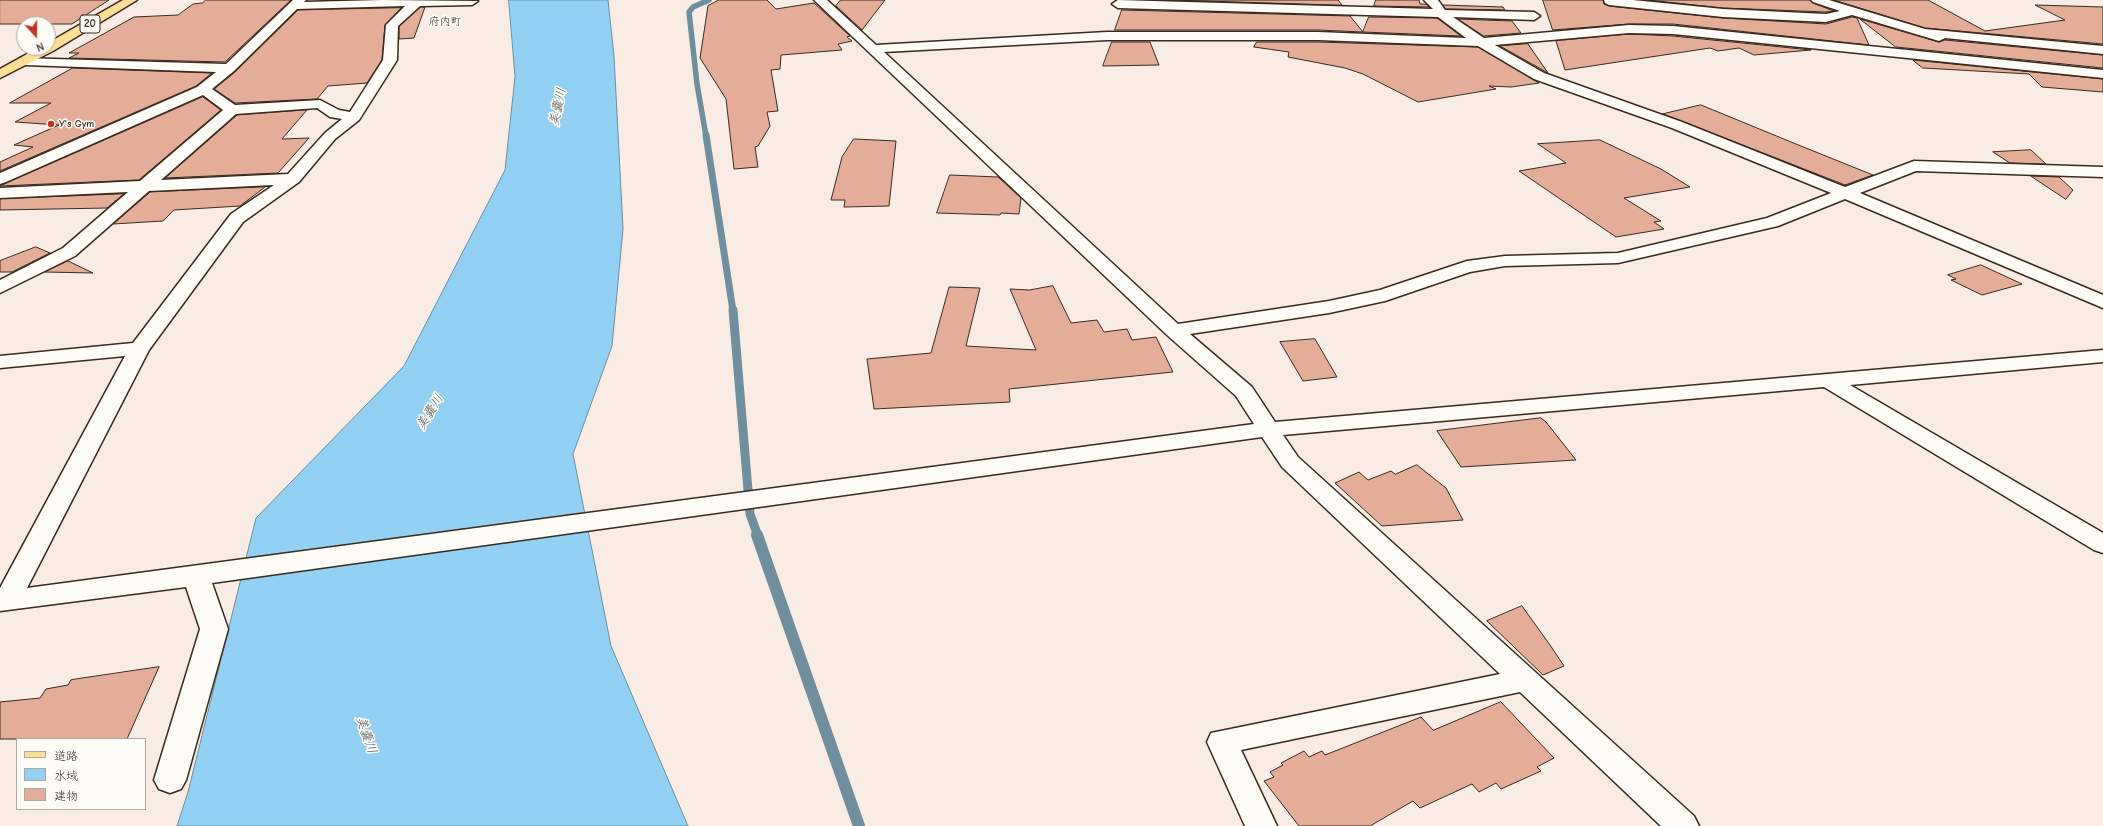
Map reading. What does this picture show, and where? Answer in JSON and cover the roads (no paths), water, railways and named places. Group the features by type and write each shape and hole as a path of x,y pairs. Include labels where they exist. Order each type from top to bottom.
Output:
{"main road":[{"name":"20","path":"56,43 131,0"},
{"name":"20","path":"0,74 34,56"}],"street":[{"path":"820,0 1174,331 1244,392 1270,429 1290,462 1683,826"},
{"path":"1430,0 1436,3 1444,17 1481,42 1539,76 1677,125 1845,193 2103,302"},
{"path":"1817,0 1926,32 1948,41 1973,60"},
{"path":"0,179 202,90 229,68 297,3 472,1"},
{"path":"3,600 139,349 237,218 293,179 330,136 354,117 390,60 392,25 417,2"},
{"path":"1108,36 1117,2 1314,6 1443,14 1534,16"},
{"path":"1609,5 1723,14 1826,18 1852,11"},
{"path":"1314,6 1318,36"},
{"path":"1622,17 1673,30"},
{"path":"874,49 1108,36 1318,36 1481,42 1629,29 1673,30 2103,74"},
{"path":"1926,32 2103,50"},
{"path":"25,61 229,68"},
{"path":"2081,72 2103,86"},
{"path":"202,90 211,93 232,110"},
{"path":"0,287 69,252 232,110 320,104 336,114 354,117"},
{"path":"1174,331 1328,307 1384,295 1467,267 1505,261 1618,258 1772,222 1914,166 2103,172"},
{"path":"0,193 293,179"},
{"path":"0,362 139,349"},
{"path":"3,600 196,576 864,486 1270,429 1829,382 2103,356"},
{"path":"1829,382 2103,544"},
{"path":"170,780 214,629 196,576"},
{"path":"1261,826 1222,742 1524,680"}],"water":[{"name":"美嚢川","path":"509,0 608,0 614,56 623,229 612,346 573,454 611,646 688,826 177,826 188,792 256,518 404,366 505,170 515,77"}],"waterway":[{"path":"706,136 697,84 689,12 693,7 709,0"},
{"path":"706,135 733,311"},
{"path":"733,310 750,514 758,536"},
{"path":"757,535 859,826"}],"place":[{"name":"Y's Gym","path":"51,124"}],"district":[{"name":"府内町","path":"445,22"}]}
